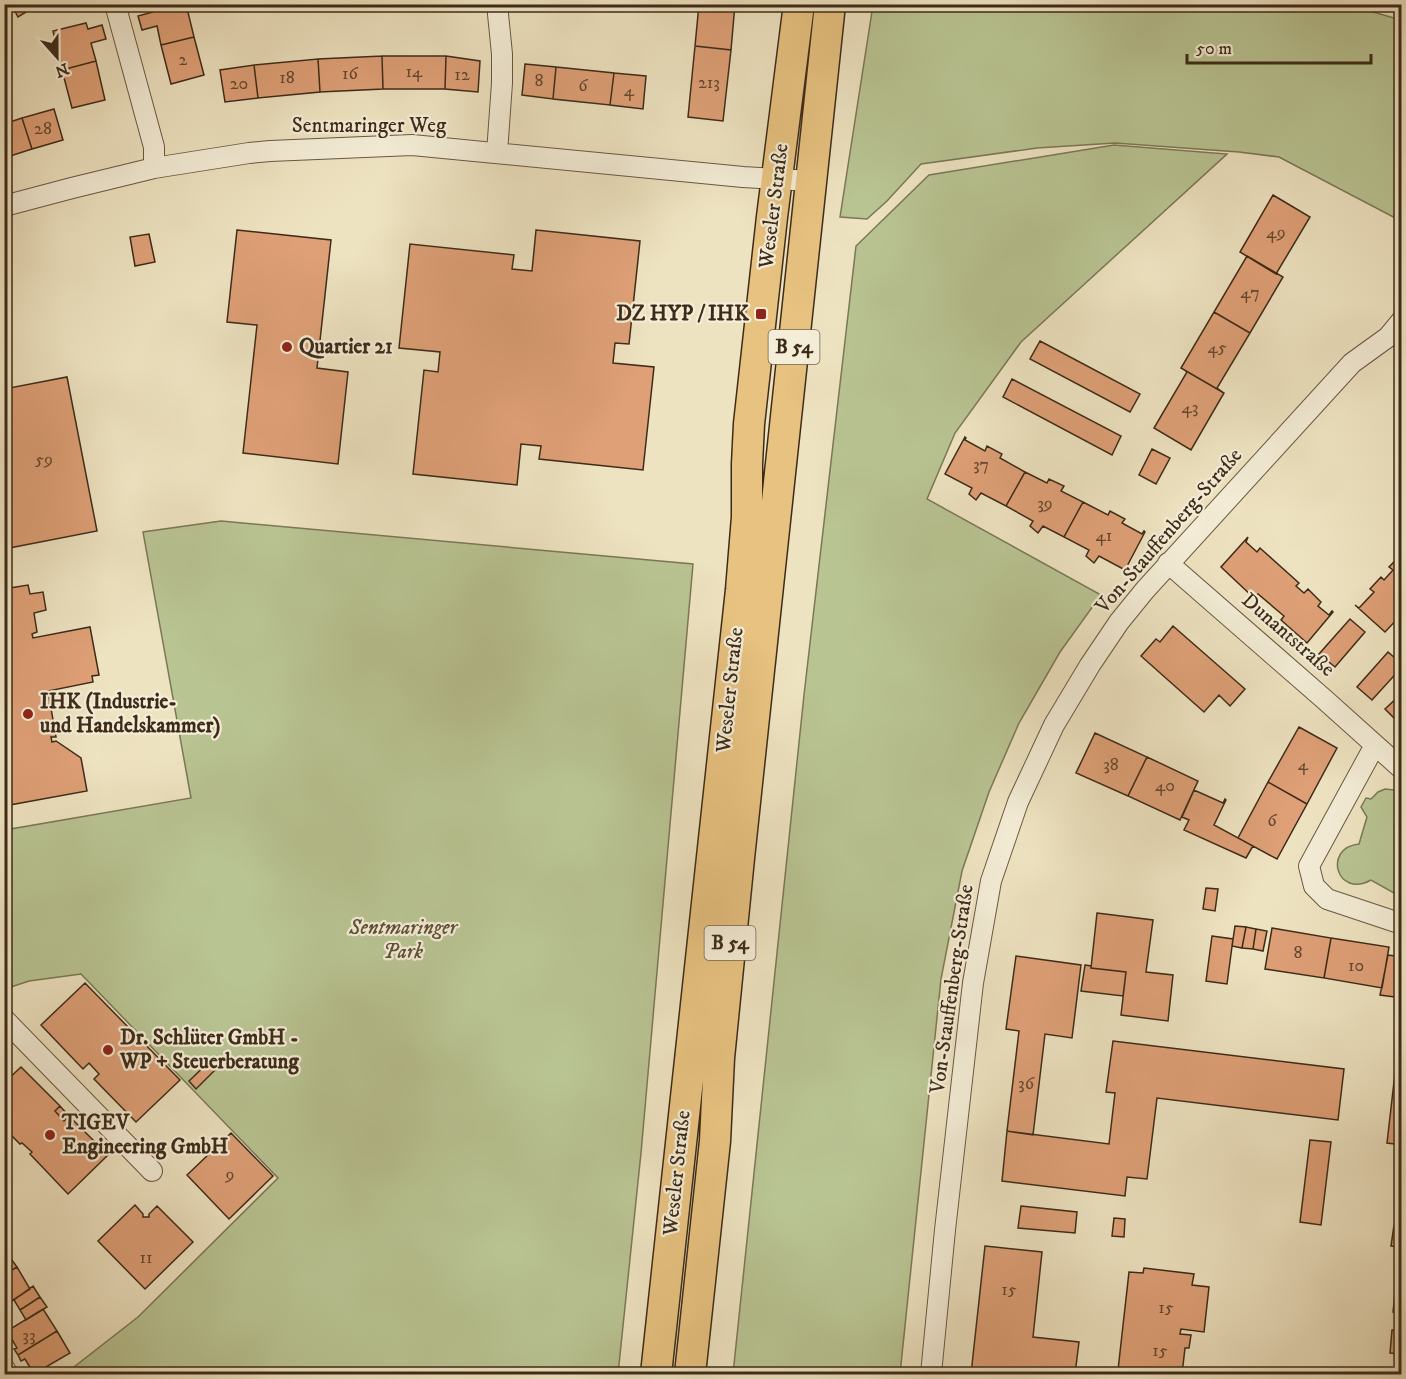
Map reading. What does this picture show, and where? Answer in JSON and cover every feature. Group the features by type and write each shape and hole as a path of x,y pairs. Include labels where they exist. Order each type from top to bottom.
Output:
{"main road":[{"name":"Weseler Straße","path":"656,1374 741,590 747,517 749,424 799,4"},
{"name":"Weseler Straße","path":"690,1374 715,1141 720,1046 830,4"}],"street":[{"path":"115,4 154,147 154,168"},
{"path":"497,4 502,54 497,153"},
{"name":"Sentmaringer Weg","path":"4,207 154,168 249,153 412,145 811,181"},
{"name":"Von-Stauffenberg-Straße","path":"931,1374 973,982 991,881 1018,801 1054,725 1119,622 1168,563 1352,363 1395,341 1401,320"},
{"name":"Dunantstraße","path":"1168,563 1401,769"},
{"path":"1375,745 1309,866 1314,886 1327,899 1401,924"},
{"path":"4,1019 152,1172"},
{"path":"4,1368 9,1374"}],"green space":[{"path":"873,5 1349,5 1401,20 1401,221 1279,157 1115,143 1037,148 921,164 867,219 840,217"},
{"path":"1114,145 1227,154 1021,342 955,433 927,499 1101,595 1060,652 1019,723 989,792 962,871 941,979 900,1374 733,1374 804,695 856,246 929,175"},
{"name":"Sentmaringer Park","path":"221,521 693,564 641,1153 618,1374 65,1374 138,1317 278,1178 81,974 29,981 5,989 5,830 191,798 143,532"},
{"path":"1385,789 1394,790 1401,796 1401,819 1394,826 1401,833 1401,897 1371,880 1359,884 1350,883 1338,871 1340,854 1347,847 1359,844 1367,817 1361,807 1366,798 1371,799"}],"building":[{"path":"11,4 39,4 18,17"},
{"path":"160,4 186,4 194,37 161,45 157,26 142,30 138,16 153,12 152,7"},
{"path":"699,4 735,4 731,50 695,46"},
{"path":"86,23 88,29 102,25 106,39 91,43 96,61 62,70 53,31"},
{"path":"194,37 204,75 171,84 161,45"},
{"path":"695,46 731,50 723,121 688,117"},
{"path":"382,56 383,89 320,92 318,59"},
{"path":"382,56 446,56 445,89 383,89"},
{"path":"446,56 480,61 478,92 445,89"},
{"path":"318,59 320,92 258,98 254,65"},
{"path":"96,61 105,100 72,108 62,70"},
{"path":"525,64 556,67 553,99 522,95"},
{"path":"254,65 258,98 225,102 220,70"},
{"path":"556,67 614,73 610,105 553,99"},
{"path":"614,73 646,76 643,109 610,105"},
{"path":"54,109 63,140 32,149 22,118"},
{"path":"22,118 32,149 4,158 4,124"},
{"path":"1273,195 1310,217 1276,274 1240,252"},
{"name":"Quartier 21","path":"237,230 331,240 317,368 348,372 338,464 243,453 257,325 227,322"},
{"path":"536,230 640,241 629,344 615,343 613,363 654,367 643,470 539,459 541,446 521,444 517,485 413,474 424,370 438,372 440,352 399,348 410,244 514,255 512,269 532,271"},
{"path":"149,234 155,262 135,266 130,237"},
{"path":"1247,256 1283,277 1250,333 1214,312"},
{"path":"1214,312 1250,333 1217,388 1224,393 1181,368"},
{"path":"1040,341 1140,394 1130,412 1030,359"},
{"path":"1181,368 1224,393 1191,450 1154,428 1187,372"},
{"path":"67,377 97,531 4,549 4,389"},
{"path":"1012,379 1121,436 1112,455 1003,397"},
{"path":"965,437 965,440 985,451 987,446 1002,454 1000,458 1025,472 1006,506 981,493 976,500 969,494 972,488 945,474"},
{"path":"1152,449 1170,458 1156,484 1139,475"},
{"path":"1025,472 1047,483 1049,479 1064,486 1061,491 1083,502 1064,537 1043,526 1038,533 1030,526 1033,521 1006,506"},
{"path":"1083,502 1108,515 1110,511 1125,519 1122,523 1142,534 1145,532 1125,570 1099,556 1094,563 1086,556 1089,550 1064,537"},
{"path":"1248,537 1246,542 1257,552 1260,548 1299,583 1296,586 1304,593 1308,589 1321,602 1318,606 1329,615 1333,612 1307,643 1281,620 1284,616 1258,594 1254,598 1221,567"},
{"path":"1401,555 1402,614 1385,632 1355,605 1359,608 1374,592 1370,589 1381,577 1384,580 1393,570 1389,567"},
{"name":"IHK (Industrie- und Handelskammer)","path":"28,585 30,594 43,592 46,610 34,613 37,632 32,634 33,638 90,627 99,675 92,676 93,682 48,691 56,737 51,737 52,742 56,741 81,758 87,791 4,806 4,617 6,617 4,589"},
{"path":"1350,619 1365,632 1335,667 1319,654"},
{"path":"1173,626 1245,689 1230,706 1219,695 1204,712 1141,656 1156,639 1160,642"},
{"path":"1388,652 1402,664 1402,667 1372,700 1357,687"},
{"path":"1402,693 1402,726 1385,709"},
{"path":"1299,727 1337,748 1307,804 1268,782"},
{"path":"1095,733 1147,757 1128,796 1076,773"},
{"path":"1147,757 1198,781 1180,820 1128,796"},
{"path":"1268,782 1307,804 1277,859 1238,838"},
{"path":"1194,790 1223,803 1226,800 1214,825 1253,846 1246,858 1184,830 1189,820 1182,817"},
{"path":"1206,888 1218,889 1215,911 1203,909"},
{"path":"1097,913 1153,920 1146,972 1173,975 1168,1021 1121,1015 1126,972 1091,968"},
{"path":"1235,926 1246,927 1242,948 1232,946"},
{"path":"1246,927 1256,929 1253,949 1242,948"},
{"path":"1272,928 1331,938 1324,978 1265,969"},
{"path":"1256,929 1267,931 1263,951 1253,949"},
{"path":"1212,936 1233,939 1227,984 1206,981"},
{"path":"1331,938 1389,947 1382,988 1324,978"},
{"path":"1388,955 1402,957 1402,998 1380,995"},
{"path":"1016,956 1081,965 1072,1038 1045,1034 1033,1135 1007,1131 1019,1031 1006,1029"},
{"path":"1085,965 1091,968 1126,972 1123,996 1081,991"},
{"name":"Dr. Schlüter GmbH - WP + Steuerberatung","path":"85,983 127,1026 125,1028 136,1038 137,1036 180,1080 136,1122 94,1079 99,1074 89,1063 83,1069 41,1025"},
{"path":"1113,1041 1344,1069 1338,1120 1157,1098 1147,1179 1127,1177 1125,1196 1002,1181 1007,1131 1109,1144 1115,1093 1106,1092"},
{"path":"214,1057 221,1064 196,1089 189,1081"},
{"name":"TIGEV Engineering GmbH","path":"21,1067 60,1106 55,1111 64,1121 69,1116 108,1155 68,1194 30,1154 32,1152 4,1128 4,1083"},
{"path":"1395,1073 1402,1074 1402,1145 1387,1143"},
{"path":"60,1106 69,1116 64,1121 55,1111"},
{"path":"231,1133 273,1176 229,1219 187,1175"},
{"path":"1310,1140 1331,1142 1321,1225 1300,1222"},
{"path":"135,1205 143,1217 149,1217 157,1206 193,1242 145,1289 98,1241"},
{"path":"1021,1206 1077,1212 1075,1233 1018,1228"},
{"path":"1114,1218 1125,1219 1124,1237 1112,1236"},
{"path":"1394,1225 1402,1226 1402,1313 1393,1312 1400,1247 1391,1246"},
{"path":"985,1246 1042,1252 1033,1337 1079,1342 1075,1374 971,1374"},
{"path":"4,1249 17,1267 4,1275"},
{"path":"17,1267 30,1289 4,1306 4,1275"},
{"path":"1144,1268 1194,1274 1192,1285 1209,1287 1204,1332 1181,1329 1180,1334 1191,1335 1189,1348 1185,1348 1182,1374 1132,1374 1133,1372 1118,1370 1129,1272 1143,1273"},
{"path":"33,1286 40,1297 20,1310 14,1300"},
{"path":"40,1297 47,1307 26,1320 20,1310"},
{"path":"43,1309 57,1331 18,1355 14,1349 17,1348 7,1331"},
{"path":"1392,1330 1402,1331 1402,1354 1390,1353"},
{"path":"57,1331 70,1353 34,1374 25,1359 21,1361 18,1355"}],"place":[{"name":"DZ HYP / IHK","path":"761,314"},
{"name":"Quartier 21","path":"287,347"},
{"name":"IHK (Industrie- und Handelskammer)","path":"28,714"},
{"name":"Dr. Schlüter GmbH - WP + Steuerberatung","path":"108,1050"},
{"name":"TIGEV Engineering GmbH","path":"50,1135"}]}
